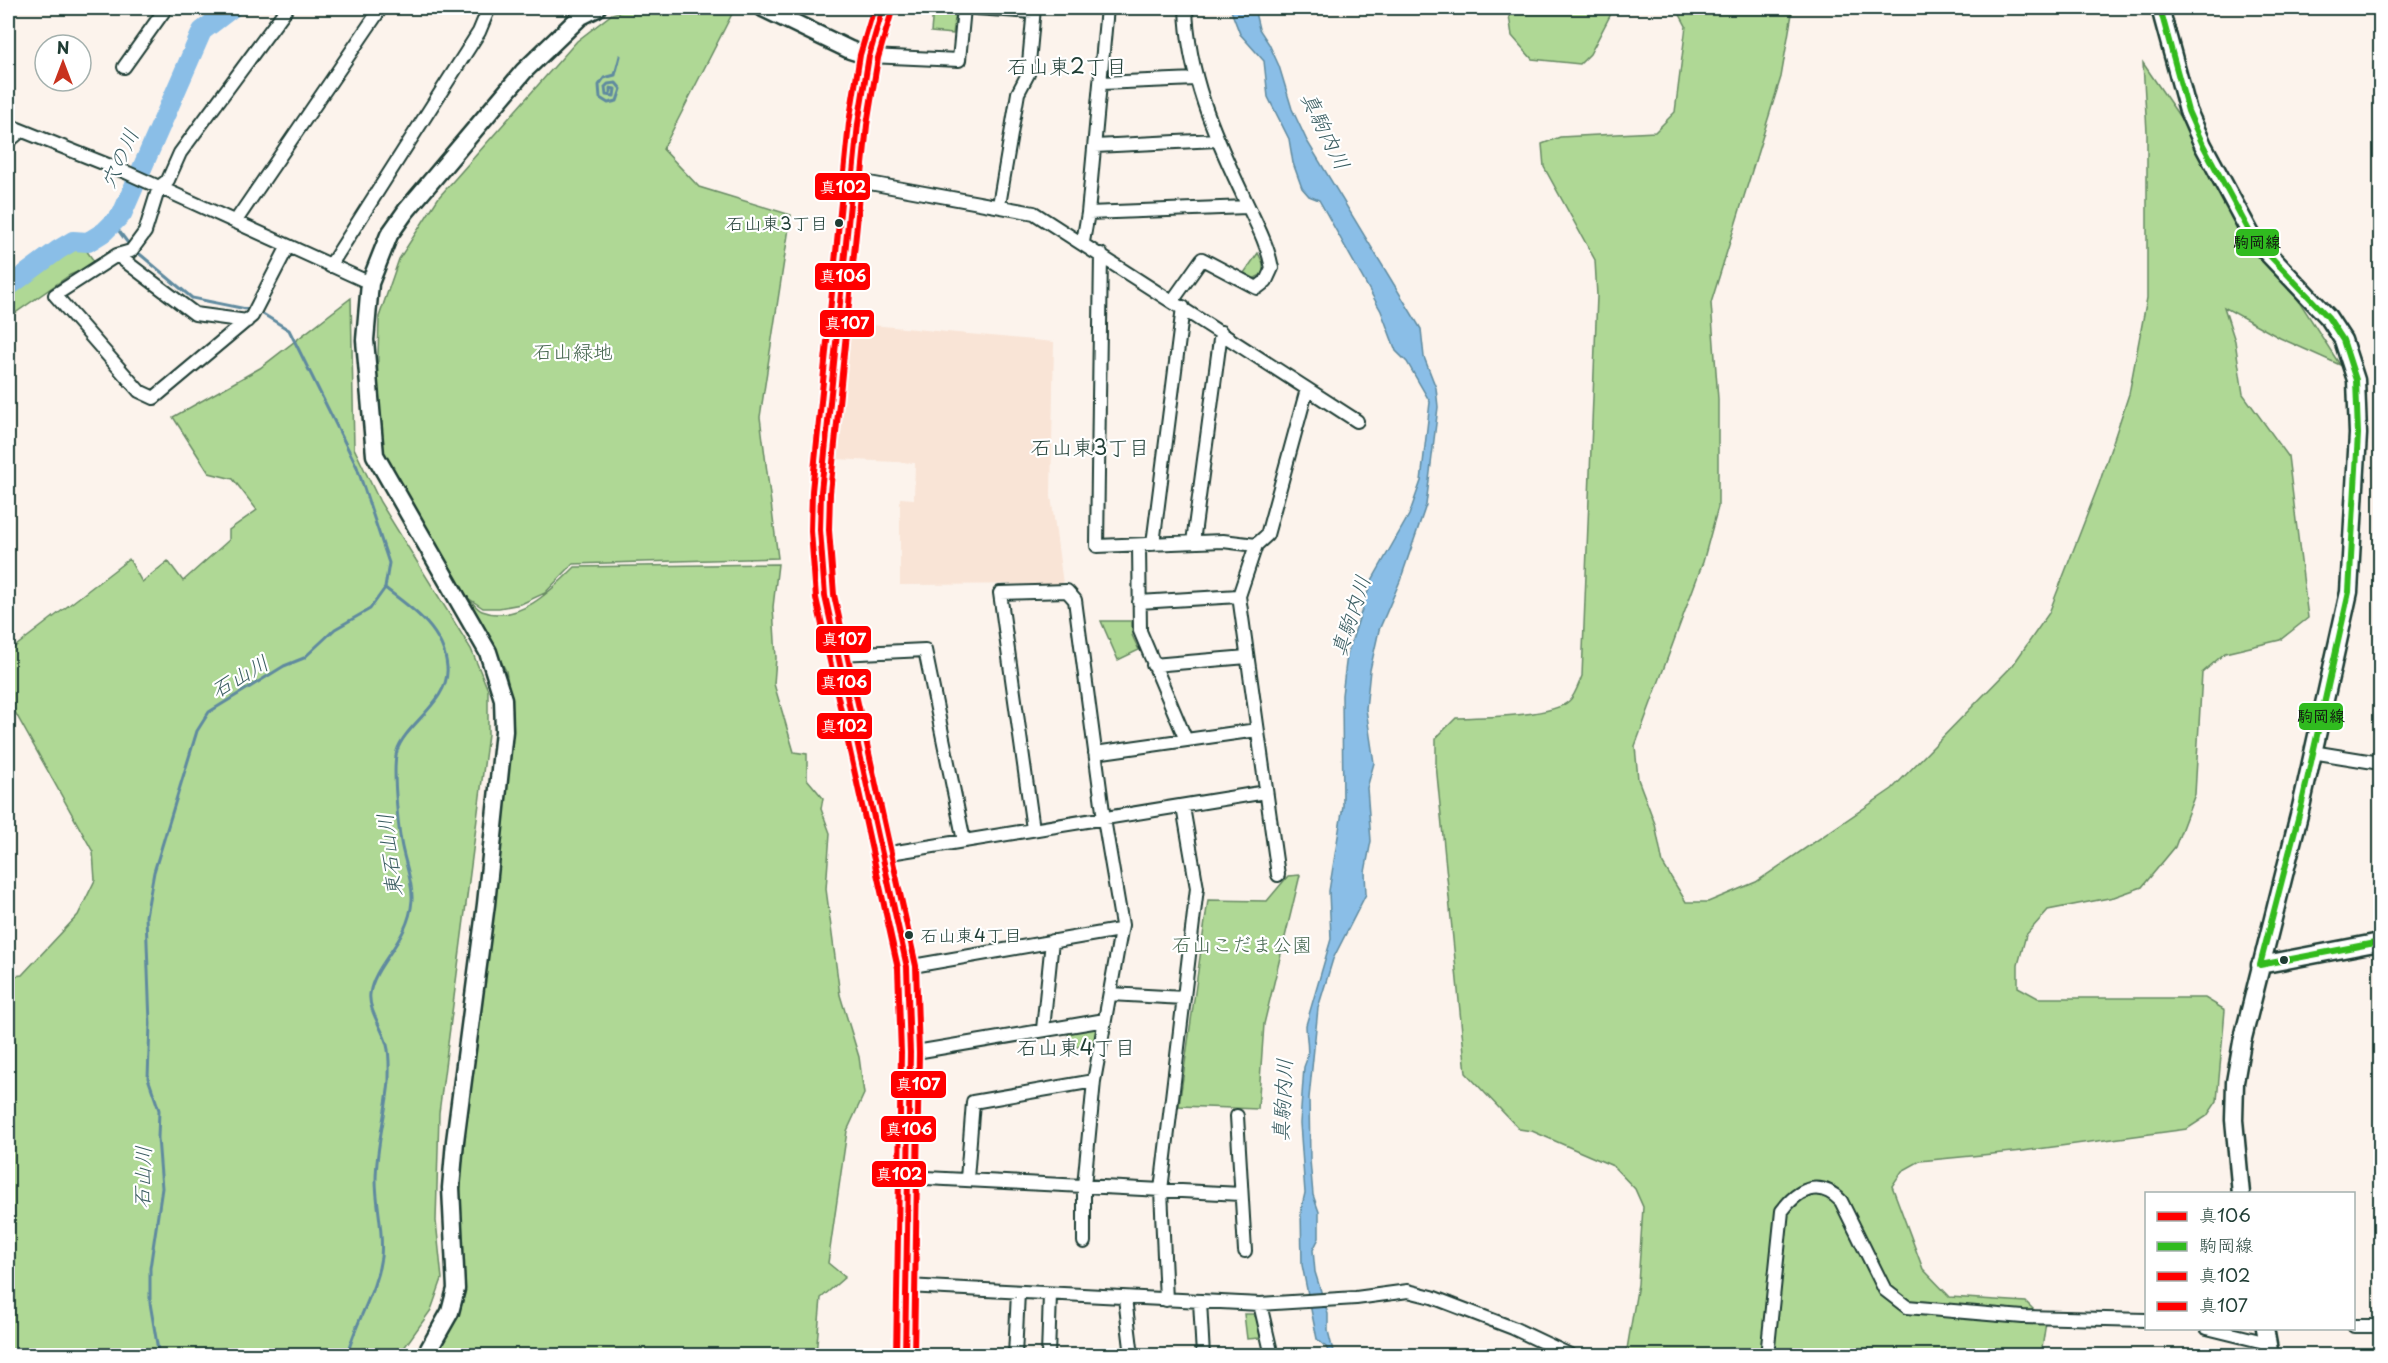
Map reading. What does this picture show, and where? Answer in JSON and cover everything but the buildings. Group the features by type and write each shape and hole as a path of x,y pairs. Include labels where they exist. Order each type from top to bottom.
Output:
{"highway":[{"path":"883,8 869,56 858,124 821,492 820,530 825,596 884,854 907,968 910,1053 906,1177 906,1356"}],"street":[{"path":"124,67 166,8"},
{"path":"287,8 180,153 168,180 156,186 145,232 134,247 117,255 55,295 139,391 154,398 252,314 288,246"},
{"path":"235,222 381,8"},
{"path":"330,266 479,32 489,8"},
{"path":"425,1356 450,1312 456,1289 451,1188 454,1140 486,904 504,730 503,699 488,652 375,455 365,340 370,282 389,235 406,211 524,71 582,16 597,8"},
{"path":"763,8 850,50 869,56 959,60 964,8"},
{"path":"976,8 1034,10 1028,74 1018,93 999,205"},
{"path":"1083,242 1095,146 1107,8"},
{"path":"1153,544 1178,303 1202,259 1257,288 1266,281 1272,268 1271,260 1217,140 1196,79 1186,29 1186,8"},
{"path":"2160,8 2188,111 2203,145 2253,238 2328,317 2343,340 2356,380 2358,434 2349,592 2260,965 2235,1082 2236,1157 2241,1192"},
{"path":"1101,83 1196,79"},
{"path":"8,124 128,173 330,266 370,282"},
{"path":"8,142 21,130"},
{"path":"1095,146 1217,140"},
{"path":"853,180 1035,213 1358,421"},
{"path":"1088,213 1247,207"},
{"path":"1101,254 1097,546 1223,540 1256,545"},
{"path":"117,255 195,314 252,314"},
{"path":"1193,542 1221,332"},
{"path":"1278,875 1239,596 1256,545 1267,535 1307,389"},
{"path":"1139,545 1140,631 1186,740"},
{"path":"1033,829 1000,593 1067,591 1075,600 1104,819 1122,925 1119,930 1094,1081 1084,1186 1084,1242"},
{"path":"1139,602 1239,596"},
{"path":"839,654 925,650 964,841"},
{"path":"1153,665 1247,657"},
{"path":"1095,753 1257,730"},
{"path":"2312,752 2380,763"},
{"path":"884,854 1266,792"},
{"path":"1166,1300 1161,1190 1197,888 1183,807"},
{"path":"907,968 1119,930"},
{"path":"1043,1029 1052,941"},
{"path":"2260,965 2380,942"},
{"path":"1110,994 1184,998"},
{"path":"910,1053 1105,1020"},
{"path":"967,1179 973,1102 1094,1081"},
{"path":"1237,1116 1245,1251"},
{"path":"906,1177 1241,1194"},
{"path":"1767,1356 1782,1212 1797,1194 1811,1188 1828,1191 1841,1201 1885,1290 1907,1307 2023,1317 2145,1320"},
{"path":"906,1286 1265,1303 1353,1298 1396,1291 1419,1294 1513,1328 1572,1356"},
{"path":"1015,1356 1018,1292"},
{"path":"1048,1356 1050,1294"},
{"path":"1125,1298 1132,1356"},
{"path":"1200,1301 1203,1356"},
{"path":"1265,1303 1272,1356"},
{"path":"2355,1326 2380,1326"},
{"path":"2212,1330 2268,1342"}],"shaded area":[{"path":"850,323 1054,342 1051,496 1063,584 900,585 900,498 914,499 915,463 836,459"}],"green space":[{"name":"石山緑地","path":"635,8 719,8 733,12 663,149 699,187 791,215 760,417 778,558 573,564 545,593 521,604 483,608 462,593 385,462 377,397 379,317 399,259 439,197 577,41 612,14"},
{"path":"1508,8 1614,8 1590,54 1580,64 1532,59 1512,36"},
{"path":"1671,8 1793,8 1781,77 1711,303 1718,399 1718,507 1703,562 1635,746 1638,779 1655,824 1663,864 1686,902 1708,902 1756,882 1892,789 2013,665 2049,613 2099,484 2129,394 2147,298 2147,132 2143,63 2197,142 2340,365 2280,338 2224,307 2235,341 2243,394 2288,456 2308,618 2280,640 2225,653 2202,673 2195,794 2175,847 2142,887 2114,897 2048,910 2026,935 2018,965 2018,987 2038,998 2205,998 2225,1010 2217,1101 2207,1116 2187,1129 2023,1151 1920,1161 1902,1171 1892,1186 1923,1269 1950,1297 2026,1302 2046,1322 2041,1355 1626,1355 1638,1284 1643,1207 1635,1189 1613,1166 1532,1131 1519,1129 1466,1073 1436,764 1436,738 1456,718 1516,715 1560,706 1571,699 1582,676 1597,296 1595,260 1544,167 1542,144 1560,137 1655,132 1675,112 1686,26 1678,11"},
{"path":"933,9 956,11 953,34 931,32"},
{"path":"81,243 96,264 70,275 8,318 8,295 55,256"},
{"path":"1258,253 1263,263 1263,274 1253,279 1244,273"},
{"path":"351,298 354,448 380,502 471,649 488,690 488,734 439,1113 436,1221 442,1279 431,1310 399,1355 8,1355 8,977 22,975 78,915 95,880 93,852 10,703 8,652 129,559 142,582 168,561 183,581 229,540 229,530 257,510 233,479 209,473 173,417 260,368"},
{"path":"778,564 773,607 776,658 774,684 794,752 807,754 807,779 823,798 821,809 830,833 826,889 840,995 859,1057 864,1094 847,1131 828,1263 845,1277 821,1298 816,1355 433,1355 459,1313 463,1289 459,1210 463,1155 513,713 506,671 468,598 482,611 495,614 509,613 534,602 575,567"},
{"path":"1101,621 1132,621 1132,635 1139,650 1118,660"},
{"name":"石山こだま公園","path":"1300,875 1264,1024 1258,1109 1179,1106 1208,900 1267,901 1288,876"},
{"path":"1096,1028 1095,1044 1070,1048 1068,1033"},
{"path":"1244,1314 1253,1314 1258,1320 1260,1338 1247,1339"}],"water":[{"path":"1230,8 1254,8 1259,29 1279,66 1292,109 1307,141 1421,329 1424,357 1436,388 1438,407 1426,505 1400,581 1379,630 1370,670 1366,709 1374,763 1367,788 1371,841 1365,872 1366,894 1333,959 1318,1008 1309,1098 1313,1195 1319,1212 1319,1238 1313,1250 1315,1272 1328,1314 1328,1331 1334,1355 1330,1355 1326,1347 1317,1339 1302,1265 1301,1210 1305,1193 1300,1123 1304,1067 1308,1052 1306,1025 1331,939 1329,891 1343,806 1342,695 1347,655 1371,582 1409,515 1421,481 1430,402 1407,362 1396,351 1381,311 1319,200 1309,196 1302,188 1293,163 1289,139 1268,97 1264,61 1240,34"}],"waterway":[{"name":"穴の川","path":"8,287 73,241 88,242 104,232 122,214 202,31 232,8"},
{"path":"611,91 610,93 610,88 615,89 614,96 606,95 605,87 608,84 616,83 621,89 617,101 608,103 600,98 599,85 604,78 615,75 620,56"},
{"name":"石山川","path":"113,223 130,246"},
{"name":"石山川","path":"135,250 192,298 251,310"},
{"name":"石山川","path":"159,1356 150,1303 150,1268 162,1188 158,1138 159,1110 148,1078 150,1024 146,916 154,872 197,731 209,712 284,666 304,658 335,629 370,609 385,588 389,563 357,467 289,330 258,311"},
{"name":"東石山川","path":"347,1356 375,1283 382,1248 376,1167 388,1094 389,1058 385,1039 373,1013 370,994 378,972 405,928 412,900 398,822 395,782 397,751 409,731 442,691 447,667 445,654 433,631 416,612 385,588"}],"transit line":[{"name":"真102","path":"874,8 860,55 849,123 812,491 811,531 816,598 898,968 901,1053 896,1356"},
{"name":"真106","path":"883,8 869,56 858,124 821,492 820,530 825,596 907,967 910,1053 905,1356"},
{"name":"駒岡線","path":"2160,8 2188,111 2203,145 2253,238 2328,317 2343,340 2356,380 2358,434 2349,592 2301,807 2260,965"},
{"name":"真107","path":"892,11 878,58 867,125 830,493 829,530 834,595 916,966 919,1053 914,1356"},
{"name":"駒岡線","path":"2260,965 2380,942"}],"place":[{"name":"石山東3丁目","path":"839,223"},
{"name":"石山東4丁目","path":"909,935"}],"district":[{"name":"石山東2丁目","path":"1067,67"},
{"name":"石山東3丁目","path":"1090,448"},
{"name":"石山東4丁目","path":"1076,1048"}],"water label":[{"name":"真駒内川","path":"1325,131"},
{"name":"真駒内川","path":"1351,616"},
{"name":"真駒内川","path":"1283,1100"}]}
